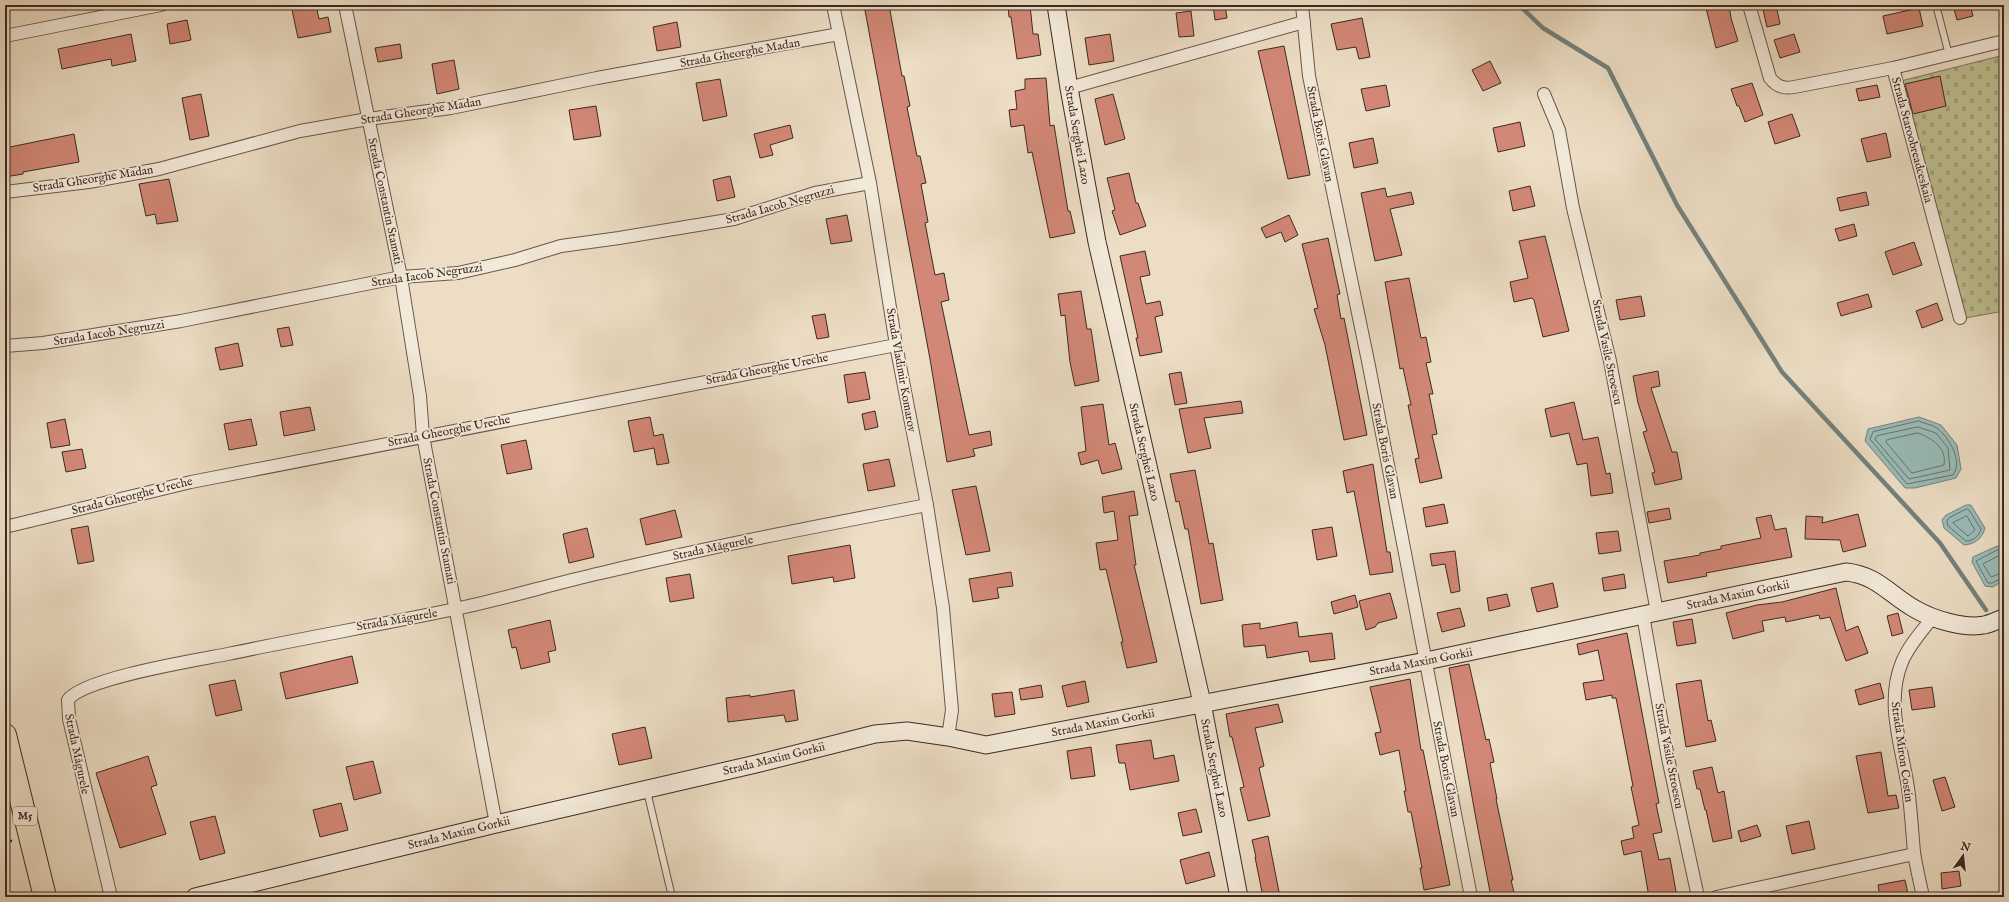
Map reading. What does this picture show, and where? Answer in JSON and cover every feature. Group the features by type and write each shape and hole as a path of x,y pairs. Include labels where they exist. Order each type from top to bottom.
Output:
{"highway":[{"name":"M5","path":"5,735 45,897"}],"street":[{"path":"5,36 161,5"},
{"name":"Strada Constantin Stamati","path":"345,5 401,277 420,396 423,436 457,609 496,824"},
{"name":"Strada Vladimir Komarov","path":"833,5 870,183 896,345 927,505 943,608 952,710 948,737"},
{"name":"Strada Serghei Lazo","path":"1056,5 1068,88 1097,242 1202,703 1238,897"},
{"name":"Strada Boris Glavan","path":"1302,5 1310,84 1369,366 1471,897"},
{"name":"Strada Staroobreadceskaia","path":"1749,5 1770,78 1778,86 1788,88 1893,68 1960,318"},
{"path":"1068,88 1304,22"},
{"name":"Strada Gheorghe Madan","path":"5,192 89,182 159,169 300,131 368,119 451,108 597,78 839,34"},
{"path":"1893,68 2004,41"},
{"name":"Strada Vasile Stroescu","path":"1544,94 1559,130 1573,208 1610,361 1650,614 1668,758 1698,897"},
{"name":"Strada Iacob Negruzzi","path":"5,346 42,343 181,321 401,277 458,273 515,260 561,246 734,219 815,193 870,183"},
{"name":"Strada Gheorghe Ureche","path":"5,527 190,482 896,345"},
{"name":"Strada Măgurele","path":"111,897 69,719 68,704 74,694 94,684 166,667 339,631 457,609 616,569 785,532 927,505"},
{"name":"Strada Maxim Gorkii","path":"195,897 496,824 756,764 875,734 907,731 948,737 986,745 1426,661 1846,572 1858,573 1872,578 1915,609 1953,624 1983,626 2004,618"},
{"name":"Strada Miron Costin","path":"1923,897 1914,854 1908,788 1899,741 1894,702 1896,681 1902,662 1909,648 1934,617"},
{"path":"1716,897 1914,854"}],"lane":[{"path":"1936,5 1949,55"},
{"path":"647,789 672,897"}],"green space":[{"path":"2004,55 2004,311 1965,318 1901,81"}],"water":[{"path":"1919,417 1941,425 1957,445 1961,469 1956,478 1915,488 1905,488 1865,441 1868,429"},
{"path":"1966,505 1971,505 1985,528 1978,540 1964,545 1944,528 1942,520 1946,515"},
{"path":"1997,546 2004,548 2004,580 1993,587 1985,586 1972,562 1973,557"}],"building":[{"path":"291,5 316,5 319,19 328,17 331,32 298,38"},
{"path":"864,5 889,5 902,76 904,76 910,106 907,107 917,156 920,156 926,183 921,184 928,222 925,223 935,275 944,273 949,300 941,302 969,435 990,431 992,445 973,449 975,456 947,462 930,359"},
{"path":"1008,5 1030,5 1033,34 1038,34 1041,55 1017,59"},
{"path":"1213,5 1225,5 1227,18 1215,20"},
{"path":"1729,5 1731,18 1738,41 1716,48 1706,8"},
{"path":"1762,5 1776,5 1780,24 1767,27"},
{"path":"1953,5 1970,5 1973,16 1957,20"},
{"path":"1919,8 1923,26 1887,34 1883,16"},
{"path":"1191,11 1194,36 1179,37 1176,13"},
{"path":"1362,18 1370,57 1359,59 1356,47 1337,50 1331,24"},
{"path":"187,20 191,40 170,44 167,24"},
{"path":"677,22 681,47 657,51 653,27"},
{"path":"131,34 136,61 112,66 111,59 62,69 58,49"},
{"path":"1110,34 1114,61 1089,65 1085,38"},
{"path":"1794,34 1800,52 1780,58 1774,40"},
{"path":"400,44 402,58 378,62 375,48"},
{"path":"1284,46 1310,175 1288,179 1258,51"},
{"path":"454,60 459,89 437,94 432,64"},
{"path":"1490,61 1501,83 1483,91 1472,70"},
{"path":"1940,76 1946,106 1913,114 1905,84"},
{"path":"1046,78 1050,126 1054,125 1068,211 1070,211 1075,233 1050,238 1032,152 1028,153 1024,125 1011,127 1009,110 1017,109 1015,91 1025,89 1025,79"},
{"path":"720,79 727,116 703,121 696,83"},
{"path":"1752,83 1763,115 1745,122 1731,89"},
{"path":"1386,85 1390,106 1366,111 1361,89"},
{"path":"1877,85 1880,97 1859,101 1856,89"},
{"path":"201,94 209,136 190,140 182,98"},
{"path":"1113,94 1125,139 1105,145 1095,99"},
{"path":"596,106 601,136 574,140 569,110"},
{"path":"1792,114 1800,136 1775,144 1768,122"},
{"path":"1520,122 1525,146 1498,152 1493,128"},
{"path":"790,125 793,138 770,145 773,155 760,158 754,134"},
{"path":"1886,133 1891,157 1867,162 1861,139"},
{"path":"74,134 79,162 23,172 23,174 5,177 5,148"},
{"path":"1373,138 1378,163 1354,168 1349,143"},
{"path":"1129,173 1136,203 1138,203 1146,226 1120,235 1112,211 1115,210 1107,178"},
{"path":"730,176 735,197 717,201 713,180"},
{"path":"169,179 178,221 157,224 155,214 146,216 139,184"},
{"path":"1530,186 1535,206 1513,211 1509,191"},
{"path":"1385,188 1387,197 1411,192 1414,204 1390,209 1402,255 1375,261 1361,193"},
{"path":"1866,192 1869,205 1840,211 1837,198"},
{"path":"847,215 852,241 831,244 826,219"},
{"path":"1289,215 1298,235 1285,242 1281,232 1266,238 1261,228"},
{"path":"1854,224 1857,236 1839,241 1835,229"},
{"path":"1545,236 1569,331 1543,337 1534,300 1532,298 1514,302 1510,282 1528,278 1519,241"},
{"path":"1328,238 1340,294 1337,295 1341,319 1344,318 1367,435 1344,440 1325,345 1314,309 1318,308 1302,244"},
{"path":"1914,242 1922,265 1893,275 1885,252"},
{"path":"1145,251 1150,275 1140,277 1146,304 1160,301 1163,315 1155,317 1162,352 1140,356 1136,338 1138,338 1120,256"},
{"path":"1409,278 1421,338 1426,337 1431,362 1426,363 1433,394 1429,394 1437,434 1432,435 1442,478 1420,483 1415,459 1419,458 1408,405 1411,405 1403,368 1400,369 1385,282"},
{"path":"1081,291 1087,329 1091,329 1099,381 1075,386 1070,362 1065,315 1061,316 1058,294"},
{"path":"1868,294 1872,307 1841,316 1837,303"},
{"path":"1641,296 1645,316 1620,320 1616,300"},
{"path":"1937,303 1943,320 1922,328 1916,311"},
{"path":"825,314 829,337 817,339 812,316"},
{"path":"289,327 293,345 281,347 277,329"},
{"path":"238,343 243,366 220,370 215,348"},
{"path":"1658,371 1660,386 1651,388 1672,452 1677,452 1682,479 1655,485 1652,473 1655,472 1643,432 1647,431 1638,403 1633,376"},
{"path":"865,372 870,399 848,403 844,375"},
{"path":"1181,372 1187,403 1175,405 1169,374"},
{"path":"1241,401 1243,413 1204,418 1211,448 1188,453 1179,409"},
{"path":"1574,402 1583,440 1598,437 1606,474 1610,473 1613,493 1591,496 1587,463 1577,465 1569,433 1551,437 1545,409"},
{"path":"1103,404 1109,445 1115,443 1122,469 1102,474 1098,460 1081,465 1078,453 1086,451 1081,407"},
{"path":"310,407 315,430 284,436 280,412"},
{"path":"875,411 878,427 865,430 862,414"},
{"path":"650,417 654,436 663,434 669,463 657,465 654,448 634,452 628,421"},
{"path":"65,419 70,445 51,448 47,423"},
{"path":"251,419 257,445 229,450 224,424"},
{"path":"526,440 532,469 507,474 501,445"},
{"path":"82,449 86,468 66,472 62,452"},
{"path":"889,459 895,486 868,491 863,464"},
{"path":"1373,464 1387,552 1390,552 1393,572 1370,575 1354,491 1347,493 1343,471"},
{"path":"1195,470 1209,544 1213,543 1223,600 1201,604 1188,529 1185,529 1179,501 1176,502 1170,474"},
{"path":"976,486 990,551 966,555 952,490"},
{"path":"1134,491 1138,515 1129,516 1136,565 1134,565 1157,662 1127,668 1121,642 1123,642 1106,569 1100,570 1096,543 1118,540 1114,511 1104,513 1102,497"},
{"path":"1444,504 1448,523 1426,527 1423,508"},
{"path":"1669,508 1671,519 1649,523 1647,512"},
{"path":"675,510 682,537 646,545 640,519"},
{"path":"1858,514 1866,546 1843,552 1840,540 1805,539 1806,516 1823,517 1822,523"},
{"path":"1771,515 1775,530 1786,528 1792,557 1706,573 1707,576 1668,583 1664,561 1700,555 1700,553 1721,549 1721,546 1761,538 1756,518"},
{"path":"88,526 94,561 78,564 71,529"},
{"path":"1332,527 1337,556 1317,560 1312,530"},
{"path":"587,528 594,557 569,563 563,534"},
{"path":"1618,531 1621,551 1599,554 1596,533"},
{"path":"850,545 855,578 834,582 833,577 792,584 788,556"},
{"path":"1455,551 1460,591 1451,593 1445,564 1432,566 1430,554"},
{"path":"1011,572 1013,586 997,588 999,598 973,602 969,579"},
{"path":"690,574 694,598 670,602 666,578"},
{"path":"1624,574 1626,588 1604,591 1602,578"},
{"path":"1553,583 1558,607 1537,612 1531,588"},
{"path":"1836,588 1846,631 1858,626 1868,653 1846,661 1830,617 1820,619 1819,615 1786,622 1785,617 1762,621 1764,631 1733,639 1726,613 1757,605 1782,602"},
{"path":"1390,593 1397,618 1378,623 1375,627 1366,630 1359,601"},
{"path":"1507,594 1510,606 1489,611 1487,598"},
{"path":"1355,595 1358,607 1334,614 1331,602"},
{"path":"1460,608 1465,626 1442,632 1437,613"},
{"path":"1898,613 1903,633 1892,636 1887,616"},
{"path":"1692,619 1696,643 1677,646 1673,622"},
{"path":"550,620 556,650 548,652 550,662 521,669 516,647 512,648 508,630"},
{"path":"1297,622 1299,637 1332,633 1335,659 1310,662 1308,651 1267,658 1265,645 1244,647 1242,625 1260,623 1260,629"},
{"path":"1627,633 1659,803 1656,804 1662,832 1653,834 1659,860 1670,858 1677,897 1649,897 1641,851 1624,855 1621,841 1634,838 1632,827 1639,825 1616,698 1612,698 1612,695 1586,700 1583,683 1604,680 1598,650 1579,655 1577,644"},
{"path":"352,656 358,683 286,699 280,673"},
{"path":"1469,664 1486,740 1489,739 1494,762 1490,763 1515,897 1491,897 1449,668"},
{"path":"1410,679 1421,750 1423,750 1450,885 1424,890 1420,868 1422,868 1411,812 1408,812 1404,791 1406,791 1399,750 1380,755 1375,733 1381,732 1370,687"},
{"path":"235,680 242,710 216,716 209,685"},
{"path":"1701,680 1708,721 1711,720 1716,741 1686,747 1676,684"},
{"path":"1085,681 1089,702 1067,707 1062,686"},
{"path":"1880,683 1884,698 1859,705 1855,690"},
{"path":"1041,685 1043,697 1021,700 1019,689"},
{"path":"1932,687 1935,707 1912,710 1909,690"},
{"path":"794,690 798,720 786,722 784,715 728,722 726,698 750,695 750,697"},
{"path":"1012,692 1015,714 995,717 992,694"},
{"path":"1278,704 1283,722 1255,728 1264,766 1259,768 1270,816 1248,821 1240,788 1244,787 1232,737 1230,737 1226,714"},
{"path":"645,727 652,758 619,765 612,734"},
{"path":"1151,740 1154,759 1174,755 1179,781 1130,790 1125,763 1119,763 1116,745"},
{"path":"1091,747 1095,776 1071,779 1067,751"},
{"path":"1881,752 1888,796 1896,795 1899,808 1868,813 1856,756"},
{"path":"148,756 157,785 151,787 166,834 120,848 96,773"},
{"path":"373,761 381,793 354,800 346,767"},
{"path":"1712,767 1718,793 1724,791 1732,838 1713,842 1706,810 1700,789 1697,789 1693,771"},
{"path":"1945,777 1955,807 1942,811 1933,780"},
{"path":"341,803 348,830 320,837 313,810"},
{"path":"1196,809 1202,832 1183,836 1178,813"},
{"path":"215,816 225,853 200,860 190,822"},
{"path":"1809,821 1815,849 1792,854 1786,826"},
{"path":"1757,825 1761,836 1741,842 1738,831"},
{"path":"1268,836 1280,897 1263,897 1255,857 1252,840"},
{"path":"1209,852 1215,876 1186,884 1180,860"},
{"path":"1959,871 1961,886 1942,889 1941,873"},
{"path":"1905,880 1908,894 1880,897 1878,885"}],"waterway":[{"path":"1519,5 1543,28 1608,68 1677,205 1782,372 1940,543 1986,610"}]}
